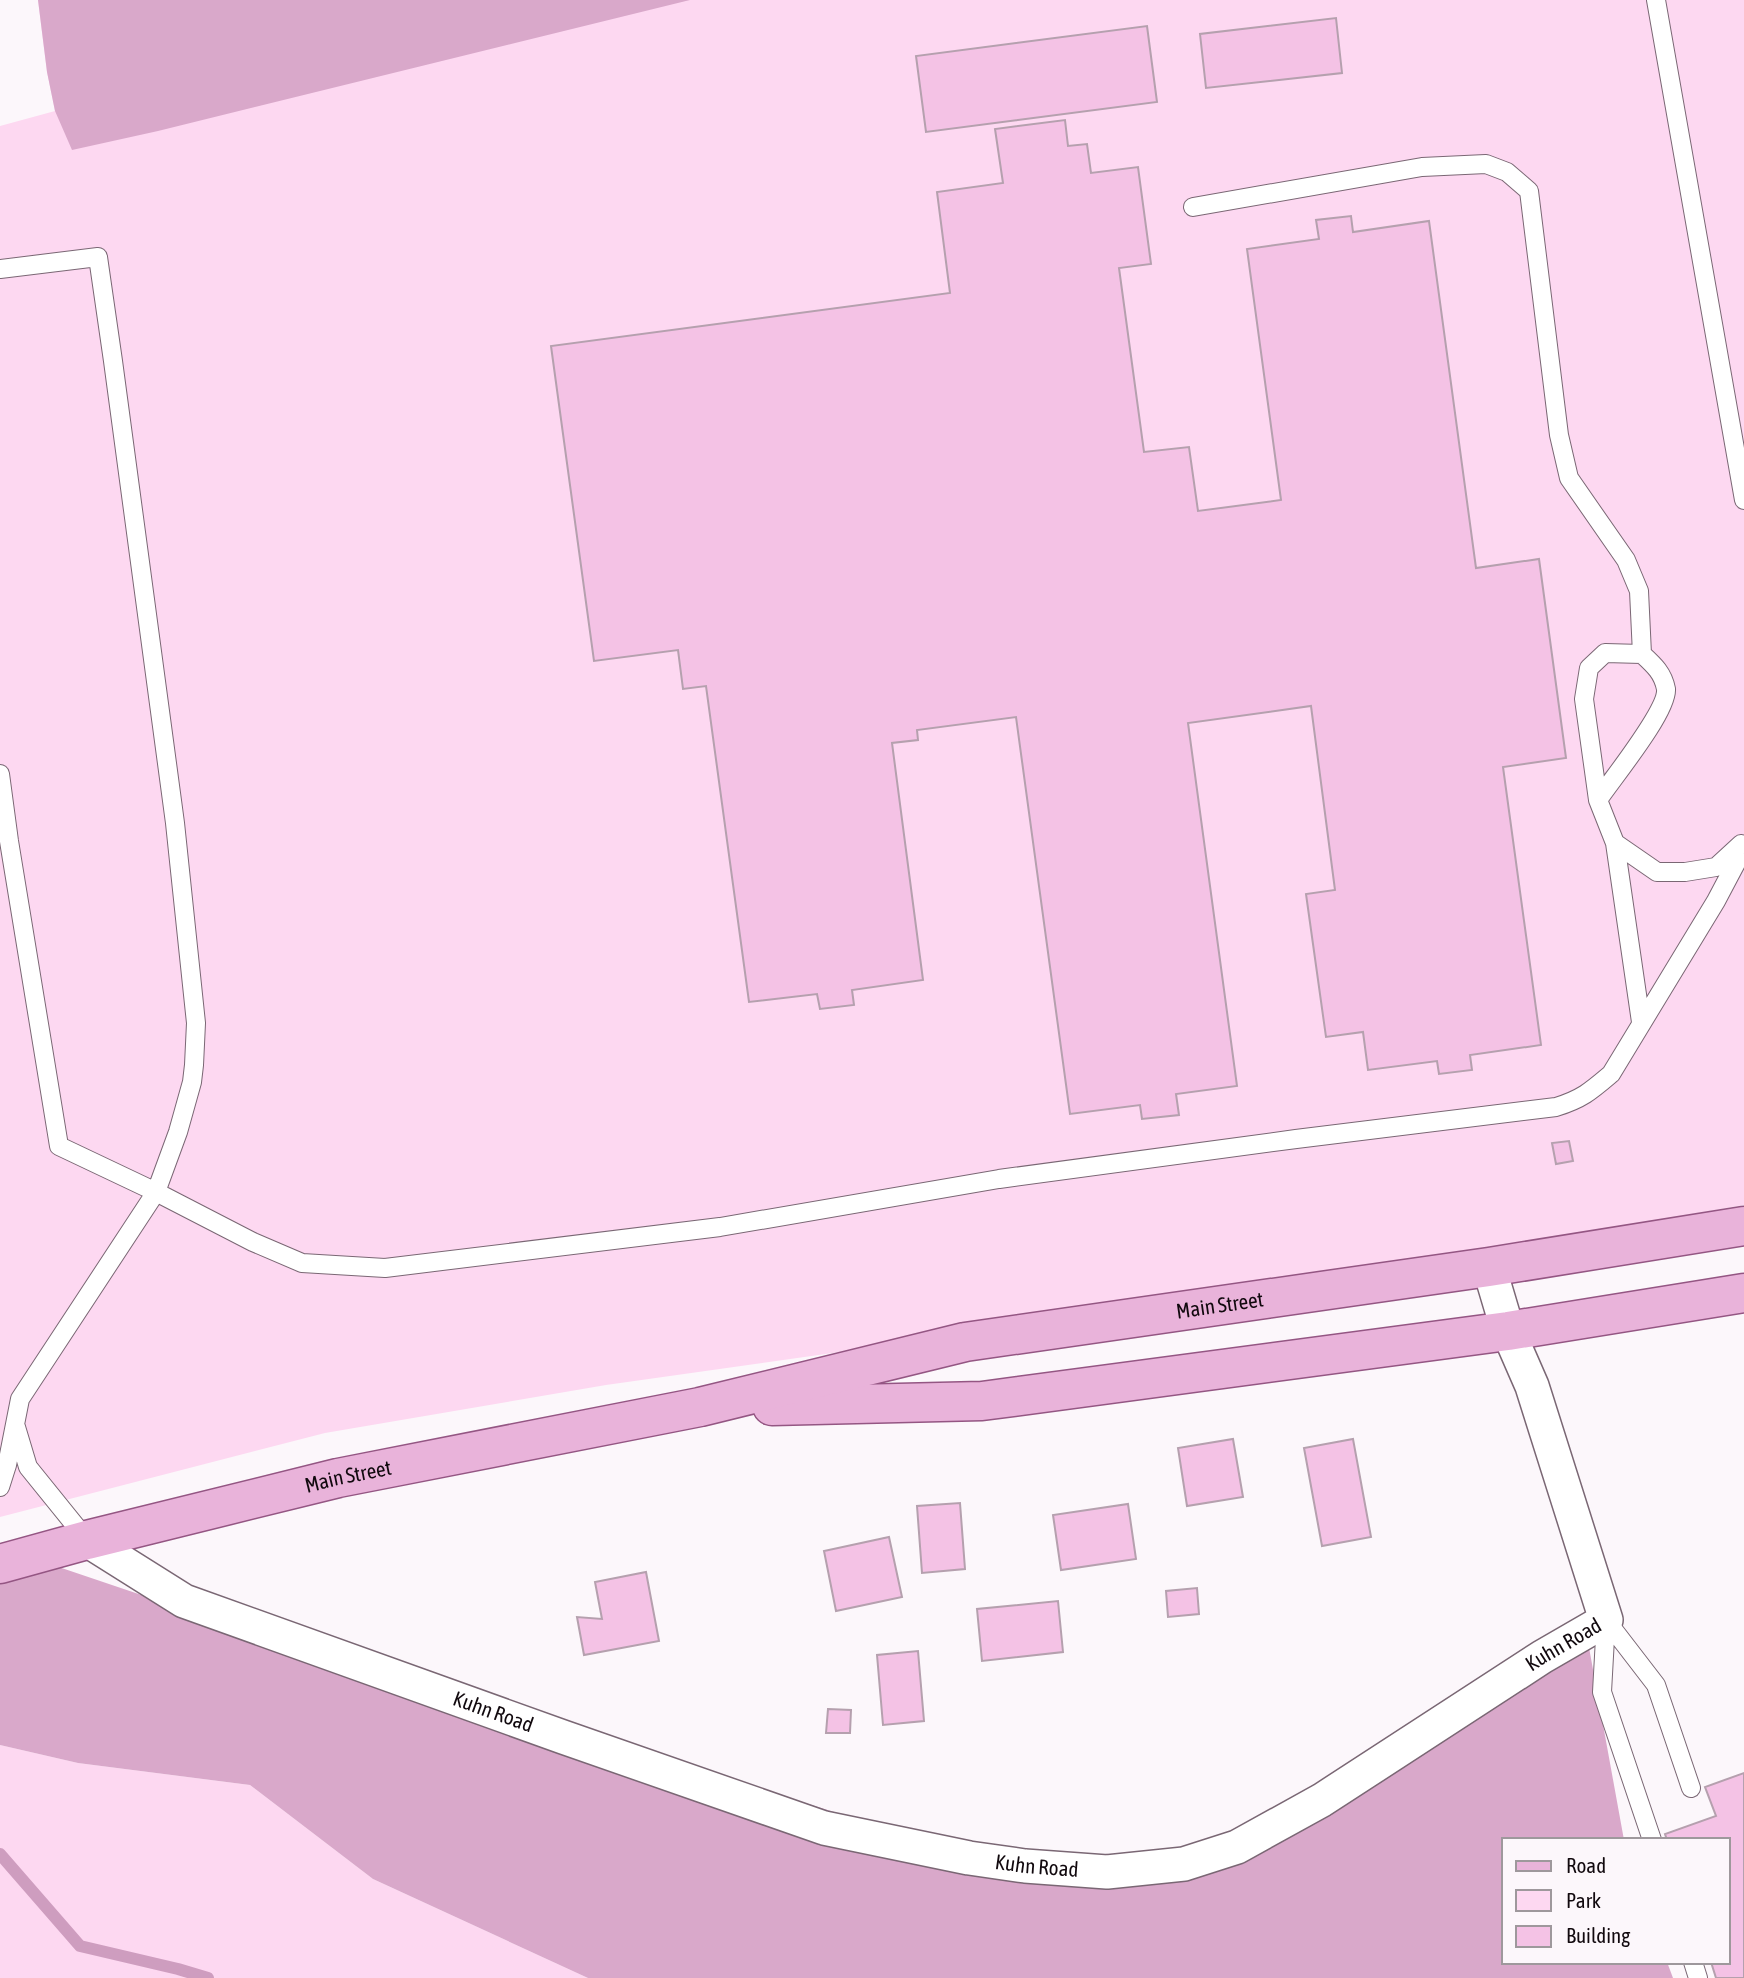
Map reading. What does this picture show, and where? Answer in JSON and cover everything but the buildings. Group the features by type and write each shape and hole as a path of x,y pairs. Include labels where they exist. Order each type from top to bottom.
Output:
{"main road":[{"name":"Main Street","path":"0,1564 338,1478 700,1407 965,1342 1489,1267 1744,1226"},
{"name":"Main Street","path":"700,1407 982,1401 1508,1331 1744,1293"}],"street":[{"name":"Kuhn Road","path":"87,1540 184,1601 824,1828 969,1858 1025,1866 1107,1872 1184,1864 1237,1847 1322,1800 1542,1657 1606,1620 1531,1387 1508,1331 1489,1267"}],"lane":[{"path":"1656,0 1744,500"},
{"path":"1193,207 1422,167 1486,164 1507,172 1529,191 1559,435 1569,478 1626,560 1639,591 1642,654"},
{"path":"0,269 98,257 168,764 196,1023 192,1082 178,1132 156,1192 20,1399 0,1487"},
{"path":"1598,800 1656,718 1666,692 1660,671 1642,654 1605,653 1589,668 1584,699 1598,800 1615,843 1641,1022"},
{"path":"0,774 59,1146 253,1242 302,1263 385,1268 720,1227 999,1179 1556,1107 1577,1101 1611,1074 1716,901 1744,848"},
{"path":"1615,843 1657,872 1685,872 1716,867 1744,841"},
{"path":"15,1424 28,1467 87,1540"},
{"path":"1606,1620 1656,1685 1690,1788"},
{"path":"1606,1620 1602,1692 1651,1838"}],"green space":[{"path":"38,0 1744,0 1744,1205 1178,1304 606,1385 325,1433 0,1517 0,126 55,111"},
{"path":"0,1745 78,1763 250,1785 373,1879 588,1978 0,1978"}],"shaded area":[{"path":"38,0 690,0 72,150 55,111"},
{"path":"35,1559 180,1608 898,1832 1042,1862 1192,1863 1584,1620 1624,1838 1502,1838 1502,1964 1668,1964 1673,1978 588,1978 373,1879 250,1785 78,1763 0,1745 0,1567"}],"waterway":[{"path":"0,1854 80,1946 208,1978"}]}
